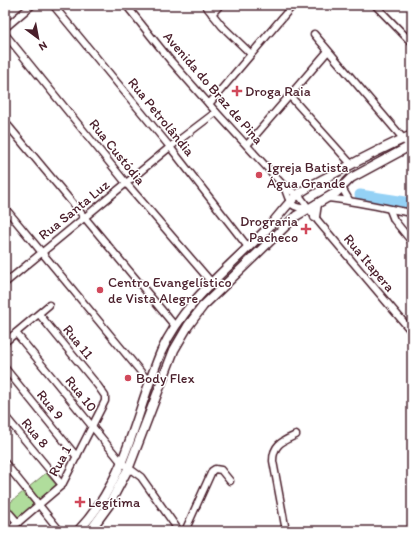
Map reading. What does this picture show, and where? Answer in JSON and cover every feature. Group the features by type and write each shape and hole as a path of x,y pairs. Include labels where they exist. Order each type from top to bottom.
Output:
{"main road":[{"path":"78,531 100,504 126,465 150,383 161,353 175,326 202,293 298,195 328,176 412,135"},
{"path":"90,531 107,508 174,350 188,326 204,306 290,220 342,188 350,178 411,146"},
{"path":"328,176 335,179 342,188"},
{"path":"315,217 317,204"}],"street":[{"path":"5,28 32,5"},
{"name":"Rua Petrolândia","path":"53,5 170,147 248,247"},
{"name":"Avenida do Braz de Pina","path":"126,5 170,60 216,112 283,185 298,195 309,208"},
{"path":"205,5 232,36 251,54"},
{"path":"212,14 220,5"},
{"path":"209,104 293,5"},
{"path":"374,5 412,43"},
{"name":"Rua Custódia","path":"5,34 126,183 212,283"},
{"path":"314,34 411,146"},
{"path":"247,145 328,51"},
{"path":"290,96 351,164"},
{"name":"Rua Santa Luz","path":"5,283 170,147 216,112"},
{"path":"5,122 175,326"},
{"name":"Avenida do Braz de Pina","path":"283,185 290,202"},
{"path":"342,188 349,200"},
{"path":"327,198 349,200 390,210 412,213"},
{"path":"290,202 297,208 309,208"},
{"path":"5,208 150,383"},
{"name":"Rua Itapera","path":"309,208 412,332"},
{"path":"390,210 394,220 412,242"},
{"path":"5,342 49,305"},
{"name":"Rua 11","path":"39,314 98,386"},
{"name":"Rua 10","path":"16,333 92,426 126,465 141,477 179,531"},
{"name":"Rua 9","path":"5,368 77,457"},
{"name":"Rua 1","path":"8,531 62,485 105,401 105,396 98,386"},
{"name":"Rua 8","path":"5,416 62,485"},
{"path":"286,531 273,461 273,453 276,447 296,435"},
{"path":"5,463 60,531"},
{"path":"185,531 212,471 215,469 221,470 230,481"},
{"path":"5,508 18,523"}],"green space":[{"path":"46,473 57,486 40,500 29,487"},
{"path":"23,492 34,505 17,519 6,506"}],"waterway":[{"path":"360,195 412,203"}],"place":[{"name":"Droga Raia","path":"237,91"},
{"name":"Igreja Batista Água Grande","path":"259,175"},
{"name":"Drograria Pacheco","path":"306,229"},
{"name":"Centro Evangelístico de Vista Alegre","path":"100,290"},
{"name":"Body Flex","path":"128,378"},
{"name":"Legítima","path":"80,502"}]}
